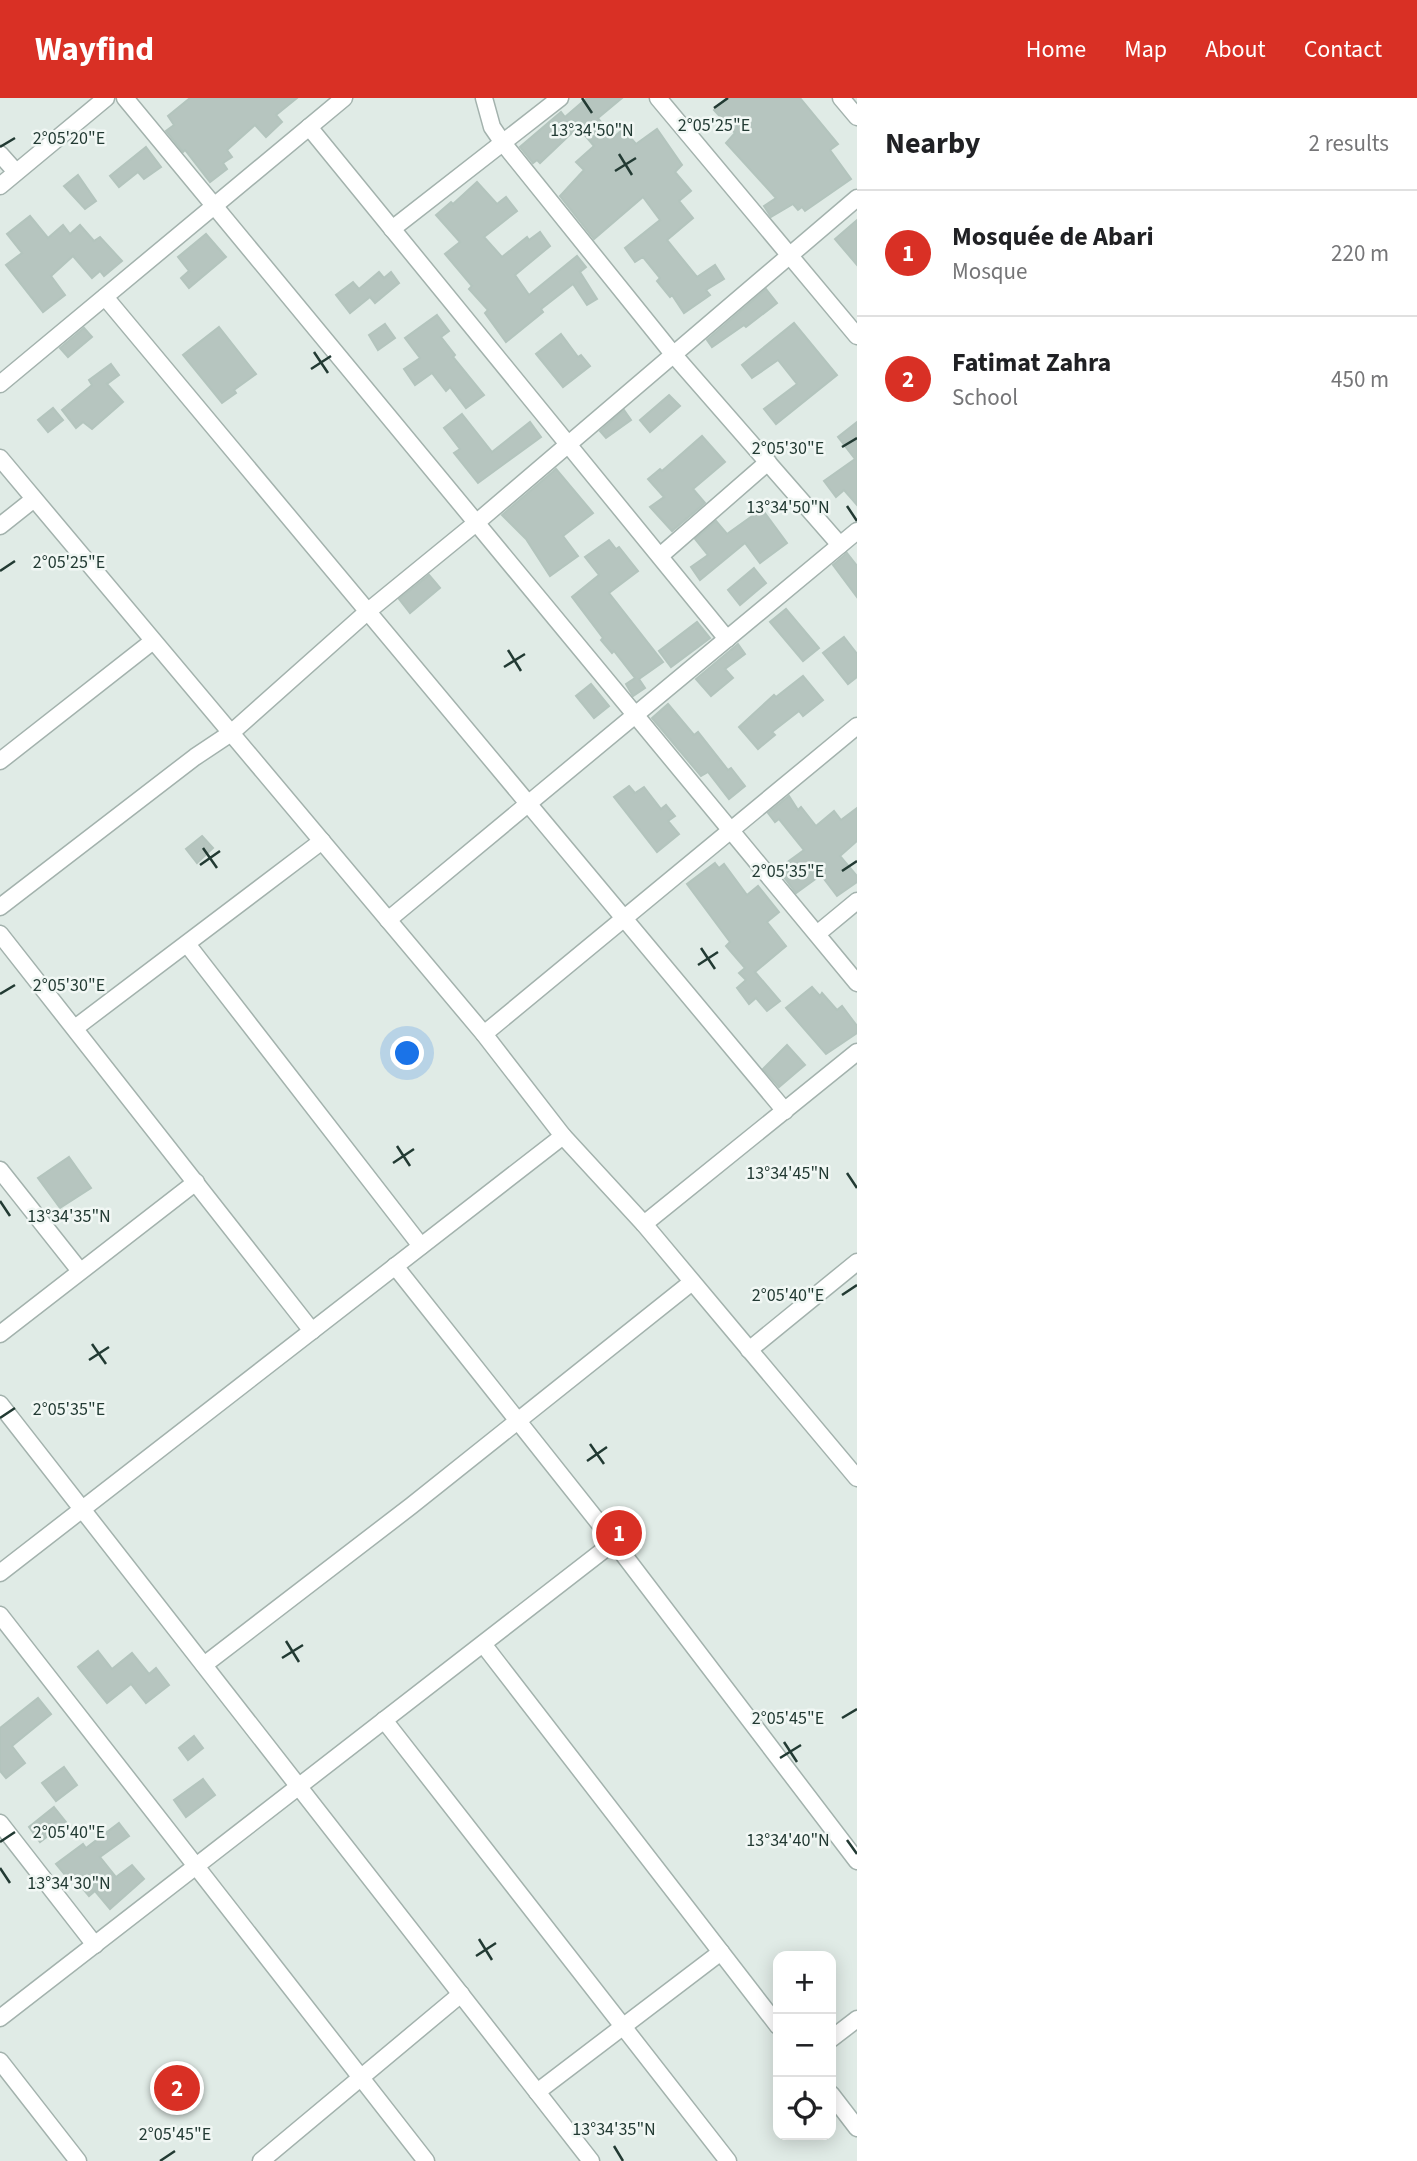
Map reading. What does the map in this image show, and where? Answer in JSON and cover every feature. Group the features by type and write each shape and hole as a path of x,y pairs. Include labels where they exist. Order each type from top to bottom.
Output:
{"street":[{"path":"0,186 106,98"},
{"path":"125,98 857,983"},
{"path":"0,384 344,98"},
{"path":"484,98 492,127 503,143 673,354 840,545"},
{"path":"392,229 560,98"},
{"path":"658,98 857,336"},
{"path":"841,98 857,117"},
{"path":"309,127 727,639"},
{"path":"0,154 16,172"},
{"path":"0,907 184,765 230,733 367,612 476,523 857,198"},
{"path":"105,297 785,1111"},
{"path":"0,458 484,1034 563,1136 644,1224 857,1478"},
{"path":"660,556 768,462"},
{"path":"0,526 34,499"},
{"path":"388,920 857,531"},
{"path":"0,761 153,641"},
{"path":"484,1034 857,726"},
{"path":"75,1028 322,841"},
{"path":"817,934 857,901"},
{"path":"0,934 312,1331"},
{"path":"187,944 421,1246"},
{"path":"644,1224 857,1052"},
{"path":"0,1573 563,1136"},
{"path":"0,1170 80,1271"},
{"path":"0,1334 196,1182"},
{"path":"749,1350 857,1262"},
{"path":"395,1266 614,1542 857,1861"},
{"path":"204,1665 411,1506 692,1282"},
{"path":"0,1404 591,2161"},
{"path":"0,2018 614,1542"},
{"path":"0,1615 426,2161"},
{"path":"483,1644 773,2020"},
{"path":"384,1720 729,2161"},
{"path":"0,1823 94,1945"},
{"path":"537,2092 721,1952"},
{"path":"266,2159 461,1994"},
{"path":"836,2035 857,2019"},
{"path":"0,2061 78,2161"},
{"path":"836,2101 857,2128"}],"building":[{"path":"190,98 297,98 276,115 282,122 266,137 255,125 227,150 232,157 223,163 227,169 210,182 166,131 174,125 168,116"},
{"path":"587,98 622,98 598,118 613,138 623,129 636,144 657,129 682,165 675,172 691,191 679,201 693,218 667,240 697,277 715,265 724,279 706,290 710,295 684,313 672,295 670,297 657,281 660,278 643,257 635,262 625,248 660,220 643,197 594,239 560,196 584,170 576,162 594,146 578,127 540,163 537,160 533,163 520,147 561,112 565,117"},
{"path":"727,98 800,98 838,144 830,150 851,179 805,211 802,207 798,210 793,204 771,217 764,206 776,198 726,143 735,133 714,110"},
{"path":"146,147 161,167 144,179 138,172 119,187 110,176"},
{"path":"78,175 96,201 85,209 64,186"},
{"path":"477,182 497,204 506,197 517,211 484,237 502,257 527,237 529,240 540,232 550,246 515,275 529,295 577,256 586,267 580,272 597,299 587,305 573,284 506,342 485,313 488,310 469,289 472,286 445,254 460,242 436,215"},
{"path":"30,216 48,238 63,225 70,234 80,225 94,241 100,237 122,261 104,276 100,271 92,278 73,256 51,276 65,295 43,312 6,265 22,253 7,234"},
{"path":"857,220 857,265 835,239"},
{"path":"206,234 226,257 189,288 181,278 189,271 178,257"},
{"path":"379,272 384,278 391,272 399,283 375,303 370,297 350,313 336,295 353,282 359,289"},
{"path":"766,289 777,303 746,327 744,325 712,347 707,340"},
{"path":"437,315 449,331 441,337 455,355 453,357 484,395 466,408 450,387 446,391 432,373 415,385 404,369 420,358 405,338"},
{"path":"794,323 837,375 776,424 764,409 797,384 778,360 752,378 742,365"},
{"path":"385,324 395,338 378,350 369,335"},
{"path":"219,327 256,374 234,390 236,393 222,403 183,355"},
{"path":"84,328 92,337 68,357 60,348"},
{"path":"561,334 578,357 581,355 590,366 563,387 536,354"},
{"path":"111,364 119,375 107,384 123,402 92,429 83,422 76,428 62,410 92,385 89,380"},
{"path":"669,395 680,406 650,432 640,420"},
{"path":"53,408 63,420 48,432 38,420"},
{"path":"624,410 631,420 606,438 600,431"},
{"path":"462,414 492,452 530,422 541,437 478,483 454,453 460,449 444,428"},
{"path":"857,422 857,505 844,490 836,497 824,481 855,459 838,437"},
{"path":"702,436 725,462 693,489 705,503 672,531 650,507 664,497 648,479 660,469 662,471"},
{"path":"556,469 593,513 563,536 578,556 550,576 526,539 502,515"},
{"path":"762,509 787,543 760,563 745,543 700,580 691,567 708,555 695,539 716,521 727,534"},
{"path":"609,540 616,549 619,547 638,571 609,593 663,662 639,679 645,688 633,696 626,684 635,678 614,651 612,653 601,640 603,638 572,597 599,575 585,557"},
{"path":"847,553 857,566 857,597 833,565"},
{"path":"754,568 766,583 740,605 728,590"},
{"path":"429,575 440,588 410,613 399,599"},
{"path":"786,609 819,648 803,661 770,622"},
{"path":"697,622 710,638 671,667 659,651"},
{"path":"844,637 857,654 857,677 848,684 823,653"},
{"path":"738,644 745,654 725,669 733,678 711,696 696,679"},
{"path":"803,676 823,700 803,716 799,711 772,732 775,735 758,749 739,727 774,695 776,697"},
{"path":"591,684 609,706 594,718 576,696"},
{"path":"668,704 694,735 698,732 728,770 731,768 745,786 729,799 708,772 701,776 652,718"},
{"path":"629,786 635,793 644,787 661,809 666,805 675,816 668,821 679,834 657,852 614,797"},
{"path":"789,796 798,810 801,807 816,826 834,811 841,820 857,808 857,841 840,856 857,876 857,882 837,896 821,875 796,893 778,869 804,850 779,819 775,822 768,813"},
{"path":"202,836 213,848 197,863 186,849"},
{"path":"715,863 719,868 724,864 747,895 758,886 779,912 767,922 786,946 755,972 780,1001 767,1011 756,998 749,1004 737,988 746,980 739,973 745,968 726,946 730,942 687,884"},
{"path":"812,987 820,996 822,993 837,1010 842,1006 857,1026 857,1033 826,1054 786,1008"},
{"path":"787,1045 805,1065 779,1087 763,1069"},
{"path":"69,1157 91,1188 60,1208 38,1178"},
{"path":"98,1651 112,1669 132,1653 149,1674 156,1668 169,1685 146,1703 131,1684 107,1703 78,1667"},
{"path":"38,1698 51,1714 12,1746 25,1763 6,1778 0,1771 0,1728"},
{"path":"194,1736 203,1748 188,1760 179,1748"},
{"path":"64,1767 77,1785 56,1801 42,1783"},
{"path":"203,1779 215,1795 186,1817 174,1800"},
{"path":"54,1807 66,1822 40,1842 29,1827"},
{"path":"119,1823 129,1836 100,1857 116,1877 132,1865 144,1879 110,1909 95,1891 89,1896 74,1878 70,1881 56,1864 83,1844 86,1848"}],"place":[{"name":"Mosquée de Abari","path":"619,1533"},
{"name":"Fatimat Zahra","path":"177,2088"}]}
